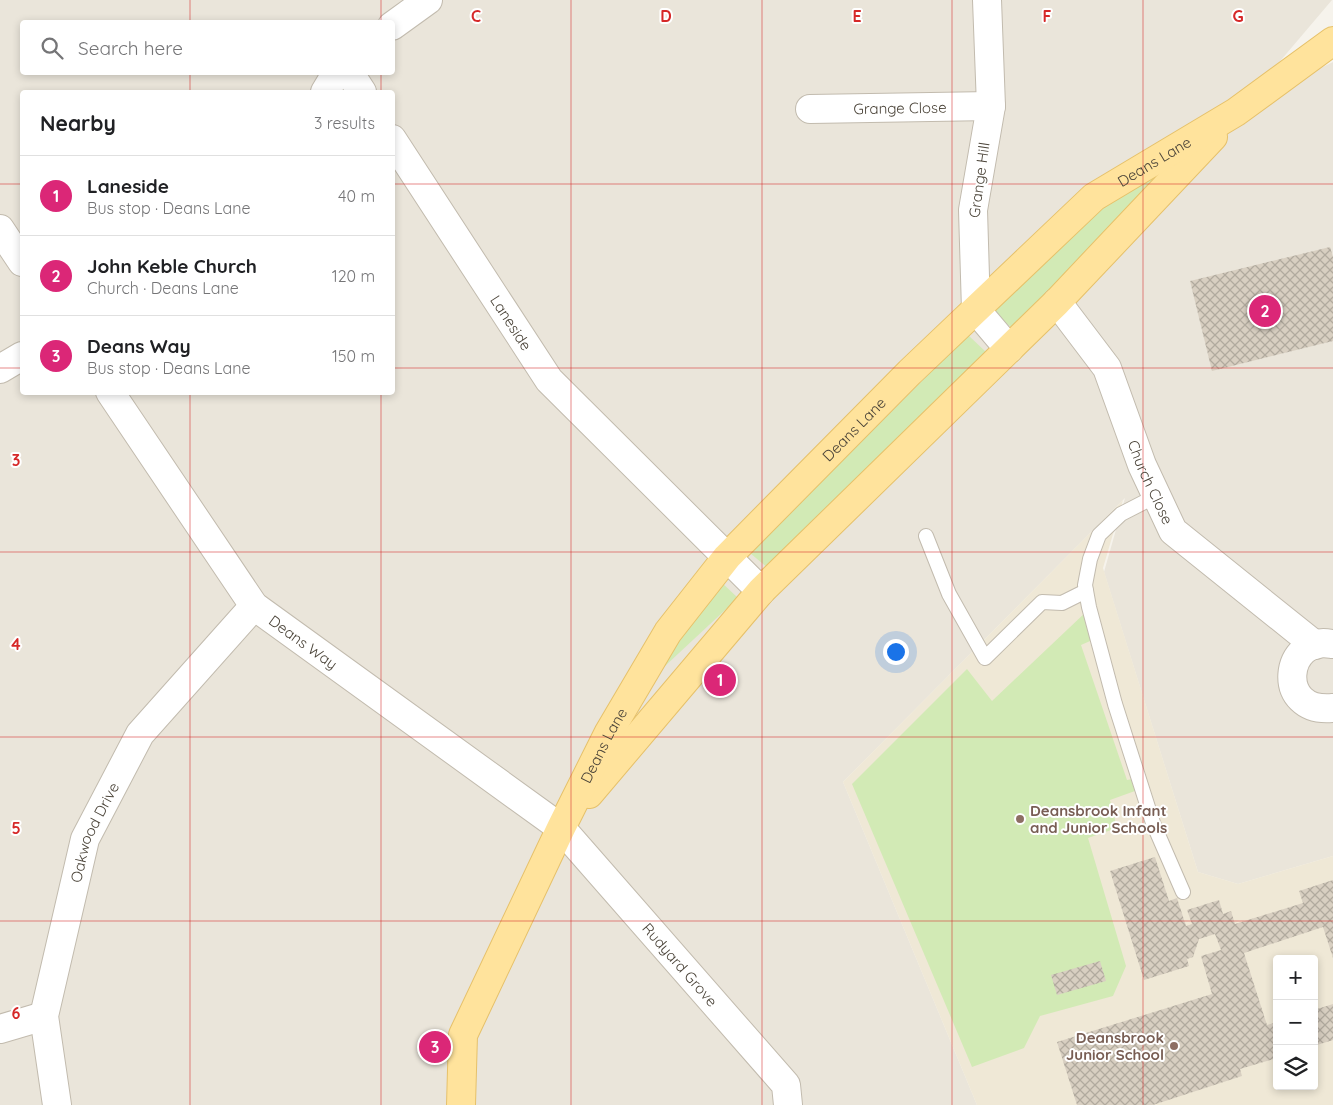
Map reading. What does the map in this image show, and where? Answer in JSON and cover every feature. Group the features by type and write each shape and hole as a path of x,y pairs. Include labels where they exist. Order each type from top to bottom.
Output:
{"main road":[{"name":"Deans Lane","path":"462,1105 463,1035 561,828 609,732 668,632 727,557 910,372 1094,197 1236,112 1333,40"},
{"name":"Deans Lane","path":"561,828 761,591 1057,302 1236,112"}],"street":[{"path":"395,24 428,0"},
{"name":"Grange Hill","path":"976,310 973,210 991,106 986,0"},
{"path":"326,90 335,75"},
{"path":"351,75 361,90"},
{"name":"Grange Close","path":"810,109 991,106"},
{"name":"Laneside","path":"395,144 548,380 761,591"},
{"path":"0,229 20,259"},
{"name":"Church Close","path":"1057,302 1107,368 1142,465 1173,531 1324,645"},
{"path":"976,310 1009,349"},
{"path":"0,369 20,357"},
{"name":"Deans Way","path":"112,395 254,606 561,828"},
{"name":"Oakwood Drive","path":"57,1105 44,1016 86,839 140,734 254,606"},
{"name":"Church Close","path":"1324,645 1305,650 1297,658 1292,669 1292,677 1294,689 1300,699 1310,706 1321,709 1333,708"},
{"name":"Rudyard Grove","path":"561,828 786,1085 788,1105"},
{"path":"0,1029 44,1016"}],"lane":[{"path":"1156,496 1122,514 1099,535 1090,559 1085,585 1089,607 1121,722 1153,823 1183,892"},
{"path":"926,536 949,594 985,658 1042,602 1062,603 1086,591"}],"shaded area":[{"path":"0,0 1332,0 1241,107 1333,62 1333,856 1238,884 1198,872 1104,572 1125,498 843,782 977,1105 0,1105"},
{"name":"Deansbrook Infant and Junior Schools","path":"1123,500 1103,568 1198,872 1238,884 1333,856 1333,1105 977,1105 843,782"}],"green space":[{"path":"1178,164 1011,327 988,308 1107,201"},
{"path":"968,335 986,352 769,569 750,553"},
{"path":"721,582 738,598 650,680"},
{"path":"1087,611 1097,638 1081,645 1127,780 1142,777 1146,787 1110,800 1117,828 1088,838 1126,966 1113,996 1040,1016 1024,1048 972,1067 852,784 967,669 992,701"}],"building":[{"path":"1330,247 1333,257 1333,341 1212,371 1190,281"},
{"path":"1155,857 1169,901 1177,898 1186,926 1192,924 1187,910 1219,900 1223,914 1231,911 1235,924 1303,903 1299,891 1333,880 1333,958 1323,927 1244,953 1267,1025 1273,1023 1273,1059 1240,1069 1242,1076 1153,1105 1077,1105 1057,1042 1212,994 1201,956 1221,950 1215,934 1199,939 1193,957 1187,959 1189,966 1144,980 1110,871"},
{"path":"1100,961 1106,981 1057,995 1051,975"},
{"path":"1333,1004 1333,1040 1318,1045 1318,1009"}],"place":[{"name":"John Keble Church","path":"1265,311"},
{"name":"Laneside","path":"720,680"},
{"name":"Deansbrook Infant and Junior Schools","path":"1020,819"},
{"name":"Deansbrook Junior School","path":"1174,1046"},
{"name":"Deans Way","path":"435,1047"}]}
